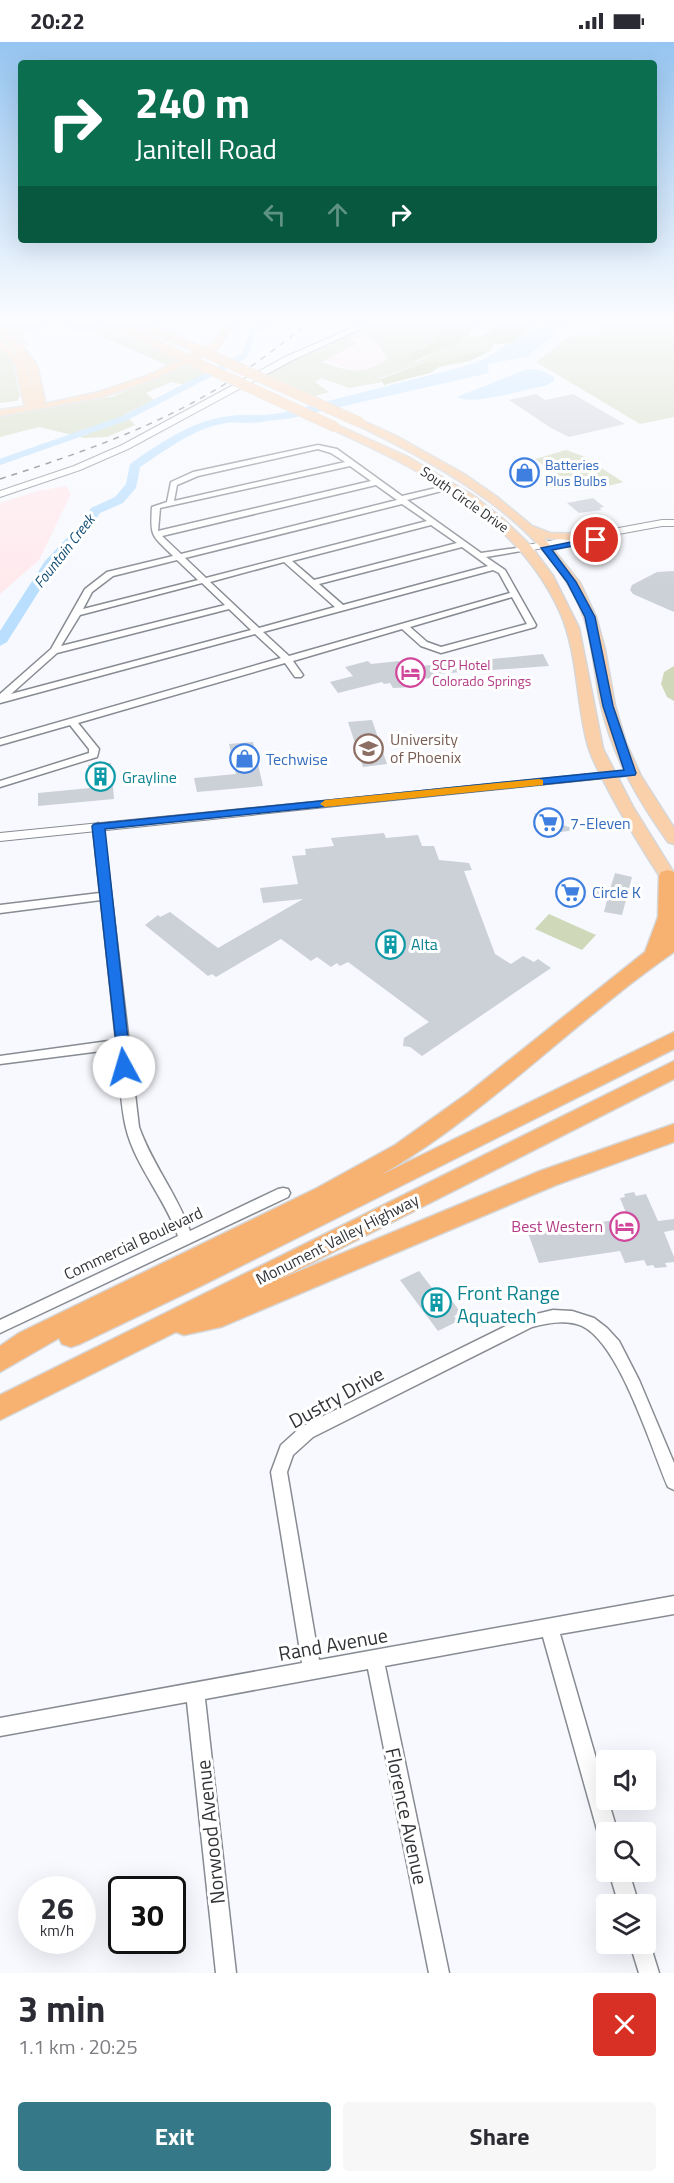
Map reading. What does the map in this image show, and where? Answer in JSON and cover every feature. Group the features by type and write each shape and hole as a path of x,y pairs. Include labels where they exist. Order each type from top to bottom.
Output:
{"highway":[{"path":"654,955 664,938 669,918 671,881"},
{"path":"0,1360 28,1341 325,1195 393,1157 476,1099 654,955 674,942"},
{"name":"Monument Valley Highway","path":"0,1370 192,1279 674,1040"},
{"name":"Monument Valley Highway","path":"0,1408 674,1069"},
{"path":"159,1328 212,1319 548,1178 674,1133"}],"main road":[{"path":"0,412 17,408"},
{"name":"South Circle Drive","path":"294,408 408,460 450,486 515,535 527,548 554,586 571,624 594,742 608,775 642,837 671,881"},
{"name":"South Circle Drive","path":"328,408 442,466 525,526 544,546 572,582 590,617 608,706 631,773 646,800 674,839"},
{"path":"525,526 549,536 581,537"},
{"path":"642,837 658,839 674,851"}],"street":[{"path":"0,494 77,468 115,452 199,408"},
{"path":"170,504 174,484 196,474 318,447 339,454 502,572 532,625 441,650 424,644 404,626"},
{"path":"298,675 287,659 156,535 156,507 352,463"},
{"path":"156,535 377,482"},
{"path":"0,700 54,651 86,594 105,577 450,486"},
{"path":"77,613 433,522"},
{"path":"544,546 581,537 673,523"},
{"path":"478,556 666,527 673,523"},
{"path":"313,583 462,544"},
{"path":"285,560 342,609"},
{"path":"0,700 494,567"},
{"path":"0,742 515,594"},
{"path":"54,651 230,606"},
{"path":"0,784 94,755 94,749 72,722"},
{"path":"0,837 631,773"},
{"path":"98,826 128,1111 135,1137 180,1219 186,1238"},
{"path":"0,909 105,896"},
{"path":"0,1060 121,1044"},
{"name":"Commercial Boulevard","path":"0,1327 283,1194"},
{"name":"Dustry Drive","path":"312,1671 279,1485 279,1472 287,1450 307,1432 529,1321 554,1315 580,1318 605,1333 615,1346 630,1375 674,1482"},
{"name":"Rand Avenue","path":"0,1727 674,1605"},
{"path":"549,1627 605,1822"},
{"name":"Florence Avenue","path":"375,1659 439,1973"},
{"name":"Norwood Avenue","path":"195,1691 226,1973"},
{"path":"643,1954 649,1973"}],"shaded area":[{"path":"66,486 71,494 39,560 0,594 0,503 37,491"}],"green space":[{"path":"49,408 137,408 125,414 135,425 107,437 84,438 39,427 0,437 0,417"},
{"path":"613,408 674,408 674,417 640,424"},
{"path":"566,450 583,456 623,482 598,487 577,484 535,459"},
{"path":"674,666 674,701 667,697 661,684 664,672"},
{"path":"549,914 596,935 582,950 535,929"}],"water":[{"path":"300,408 335,408 287,419 240,423 237,416 241,418"}],"building":[{"path":"521,408 597,408 625,424 569,437"},
{"path":"593,498 604,507 599,508 602,510 579,513 567,503"},
{"path":"674,571 674,612 633,594 630,590 632,585 657,572"},
{"name":"SCP Hotel Colorado Springs","path":"543,654 549,666 435,674 436,678 414,679 415,687 393,688 390,683 382,682 338,693 330,682 353,676 345,667 368,661 371,664 399,661 401,668"},
{"name":"University of Phoenix","path":"372,720 387,764 363,767 348,722"},
{"name":"Techwise","path":"253,742 263,786 197,792 194,778 236,774 229,744"},
{"name":"Grayline","path":"111,763 114,799 38,806 38,793 90,788 88,765"},
{"name":"7-Eleven","path":"534,813 576,830 545,834"},
{"name":"Alta","path":"384,833 386,838 418,835 422,846 434,846 439,860 469,863 472,870 464,871 495,954 511,964 523,956 534,962 538,959 551,968 422,1056 410,1047 403,1046 404,1038 429,1022 348,962 340,966 337,963 331,967 317,957 311,961 281,939 216,977 212,974 208,976 145,925 158,915 160,917 170,912 218,948 303,899 263,903 260,888 298,884 292,856 306,855 305,849 334,846 331,838"},
{"name":"Circle K","path":"615,873 632,877 622,915 604,912 607,900 595,898 597,890 609,892"},
{"name":"Best Western","path":"634,1192 636,1196 646,1194 658,1221 674,1219 674,1230 664,1232 674,1262 665,1263 667,1267 655,1268 653,1265 647,1266 644,1260 625,1263 620,1251 539,1263 528,1233 628,1218 620,1198 625,1197 624,1194"},
{"name":"Front Range Aquatech","path":"419,1271 436,1293 444,1290 461,1313 454,1316 458,1321 438,1331 400,1280"}],"waterway":[{"path":"0,462 125,418 144,408"},
{"name":"Fountain Creek","path":"0,642 50,564 87,524 95,511 119,500 132,485 134,466 199,427 228,419 266,418"}],"railway":[{"path":"0,479 110,440 182,408"}],"slow traffic":[{"path":"325,804 539,782"}],"place":[{"name":"Batteries Plus Bulbs","path":"524,472"},
{"name":"SCP Hotel Colorado Springs","path":"411,672"},
{"name":"University of Phoenix","path":"369,748"},
{"name":"Techwise","path":"245,759"},
{"name":"Grayline","path":"101,777"},
{"name":"7-Eleven","path":"549,823"},
{"name":"Circle K","path":"571,892"},
{"name":"Alta","path":"390,944"},
{"name":"Best Western","path":"624,1226"},
{"name":"Front Range Aquatech","path":"436,1303"}],"route":[{"path":"124,1067 98,826 631,773 608,706 590,617 572,582 546,548 596,540"}]}
